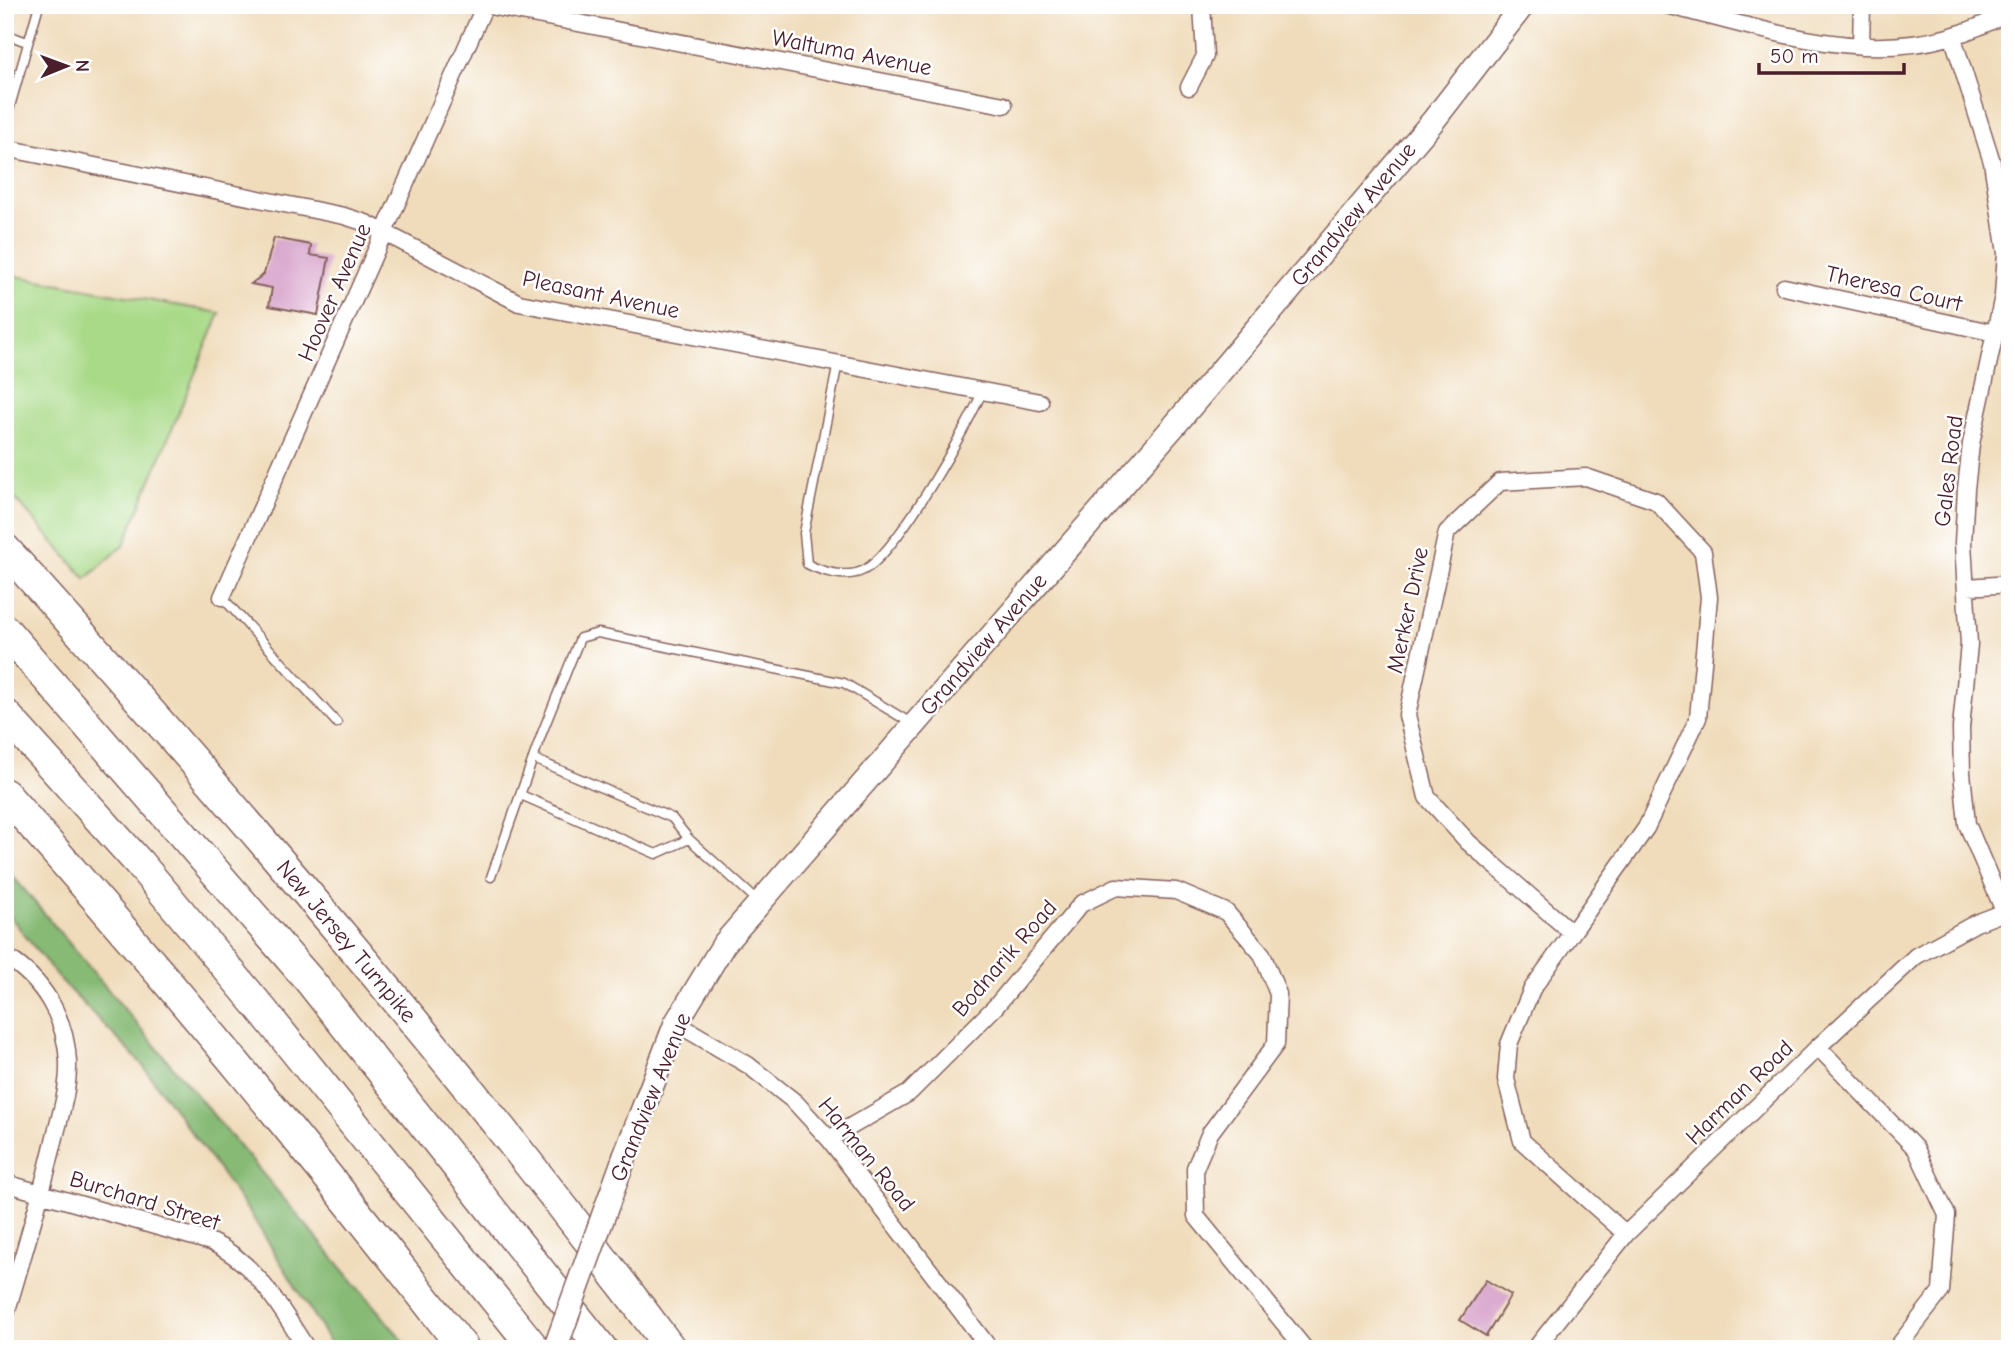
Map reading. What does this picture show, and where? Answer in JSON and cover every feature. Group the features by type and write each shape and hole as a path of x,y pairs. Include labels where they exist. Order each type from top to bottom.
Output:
{"highway":[{"name":"New Jersey Turnpike","path":"5,549 352,945 488,1111 671,1349"},
{"path":"5,630 309,980 602,1349"},
{"path":"5,714 139,863 263,1011 401,1178 535,1349"},
{"path":"5,794 229,1056 358,1212 464,1349"}],"street":[{"name":"Waltuma Avenue","path":"485,5 1004,105"},
{"name":"Hoover Avenue","path":"222,597 485,5"},
{"path":"1189,87 1205,55 1202,5"},
{"name":"Grandview Avenue","path":"555,1349 676,1023 724,944 912,724 1174,426 1433,121 1523,5"},
{"path":"1666,5 1803,38 1861,46 1893,47 1953,38 2010,11"},
{"path":"1861,46 1862,5"},
{"name":"Gales Road","path":"1953,38 1992,163 2001,206 2006,253 1995,333 1971,444 1966,489 1963,543 1969,644 1961,728 1967,824 2007,911"},
{"name":"Pleasant Avenue","path":"5,148 344,216 385,233 519,303 1040,402"},
{"name":"Theresa Court","path":"1784,286 1995,333"},
{"name":"Merker Drive","path":"1572,933 1468,842 1427,797 1407,715 1447,532 1500,482 1586,477 1656,501 1703,552 1709,597 1698,718 1646,828 1572,933 1532,989 1509,1044 1506,1079 1522,1141 1626,1234"},
{"path":"1967,587 2010,584"},
{"name":"Bodnarik Road","path":"829,1139 909,1093 996,1006 1081,904 1116,887 1176,891 1226,912 1262,954 1278,994 1276,1044 1210,1133 1195,1168 1196,1216 1305,1349"},
{"name":"Harman Road","path":"1535,1349 1626,1234 1818,1047 1916,956 2007,911"},
{"path":"5,956 27,971 57,1013 65,1038 68,1064 65,1094 41,1193 5,1317"},
{"name":"Harman Road","path":"676,1023 748,1065 795,1102 829,1139 990,1349"},
{"path":"1818,1047 1916,1149 1947,1215 1941,1291 1896,1349"},
{"name":"Burchard Street","path":"5,1183 211,1242 229,1250 262,1282 307,1349"}],"lane":[{"path":"5,124 39,5"},
{"path":"5,34 27,42"},
{"path":"838,363 804,533 807,564 828,574 863,570 887,550 968,426 983,390"},
{"path":"222,597 337,723"},
{"path":"491,877 580,638 598,634 844,683 912,724"},
{"path":"534,759 672,818 689,839 759,902"},
{"path":"521,795 656,854 689,839"}],"green space":[{"path":"5,274 220,313 124,545 86,579 5,487"},
{"path":"5,867 410,1349 334,1349 252,1216 140,1062 60,980 5,910"}],"building":[{"path":"274,238 311,245 310,255 329,258 318,315 269,306 272,288 251,284 264,274"},
{"path":"1486,1280 1511,1295 1486,1336 1460,1320"}]}
